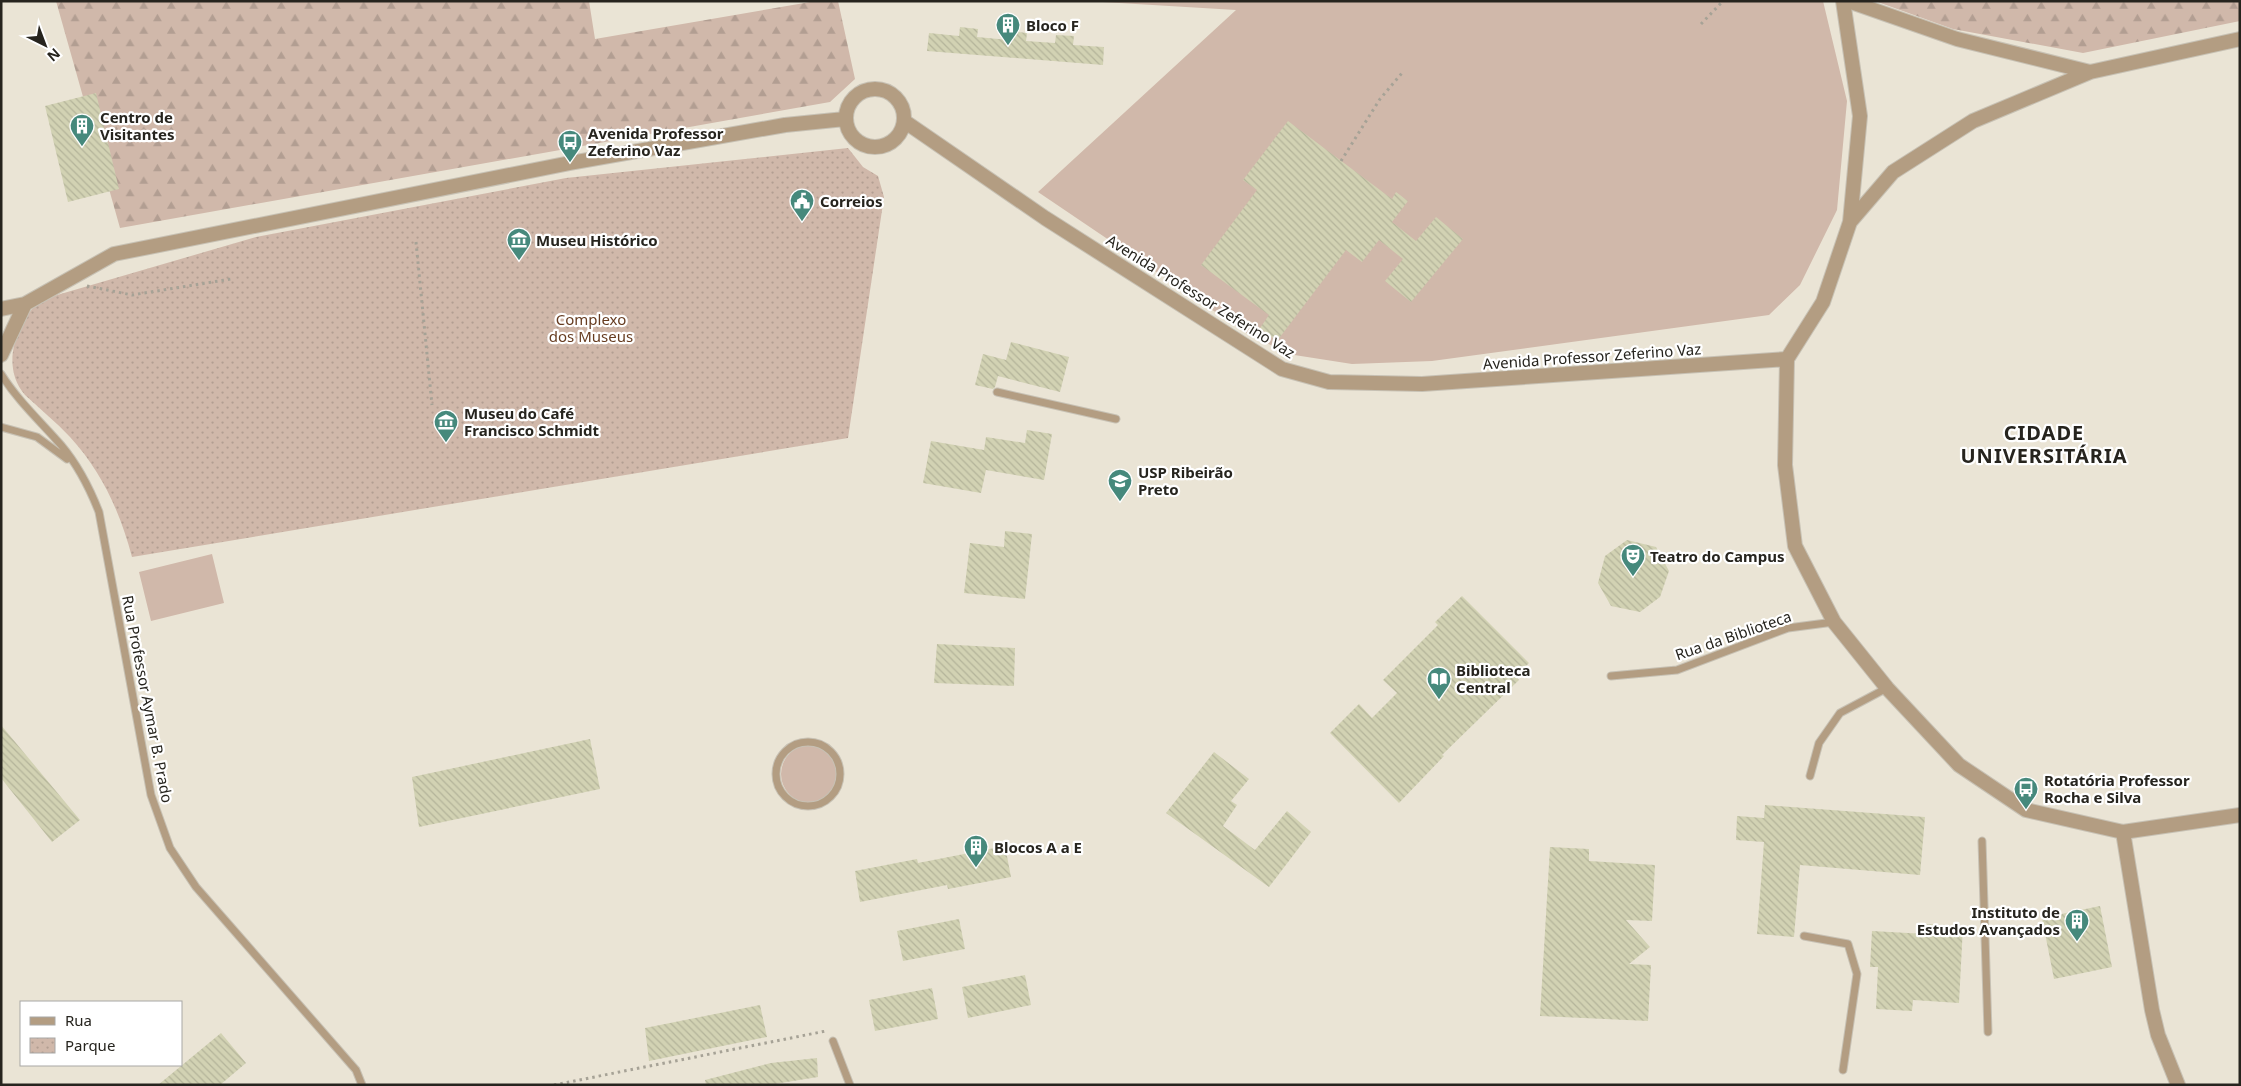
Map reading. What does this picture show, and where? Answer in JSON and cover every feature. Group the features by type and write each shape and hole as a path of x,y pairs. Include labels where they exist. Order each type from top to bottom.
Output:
{"street":[{"path":"1842,1 1860,116 1850,222 1823,302 1787,359 1785,465 1795,546 1834,622 1888,688 1959,765 2026,810 2122,832 2240,815"},
{"path":"1848,1 1957,39 2090,72"},
{"path":"1850,222 1893,172 1973,121 2090,72 2240,39"},
{"path":"870,89 879,89 888,91 901,103 904,121 902,131 896,139 888,145 878,147 866,146 855,140 848,131 845,119 847,109 852,100 860,93 870,89"},
{"path":"1,309 25,304 114,254 570,163 785,125 845,119"},
{"name":"Avenida Professor Zeferino Vaz","path":"904,121 1045,218 1282,369 1330,382 1422,384 1787,359"},
{"path":"1,355 25,304"},
{"path":"2122,832 2152,1010 2158,1034 2178,1085"}],"lane":[{"name":"Rua Professor Aymar B. Prado","path":"1,374 11,390 62,447 93,496 98,512 151,795 170,848 196,887 356,1070 362,1085"},
{"path":"997,392 1116,419"},
{"name":"Rua Professor Aymar B. Prado","path":"1,427 37,437 74,464"},
{"name":"Rua da Biblioteca","path":"1611,676 1677,670 1788,628 1834,622"},
{"path":"1810,776 1819,743 1840,713 1888,688"},
{"path":"804,742 824,745 832,751 838,760 842,772 837,790 830,798 822,804 811,806 801,806 784,796 776,779 780,759 794,744 804,742"},
{"path":"1982,841 1988,1032"},
{"path":"1804,936 1848,944 1857,974 1843,1070"},
{"path":"833,1041 850,1085"}],"path":[{"path":"1701,24 1723,1"},
{"path":"1341,161 1380,99 1402,72"},
{"path":"416,242 432,405"},
{"path":"64,282 132,295 232,279"},
{"path":"554,1085 832,1030"}],"green space":[{"path":"56,1 589,1 595,39 816,1 838,1 855,79 830,102 120,228"},
{"path":"1086,1 1823,1 1847,101 1837,210 1800,285 1769,315 1432,361 1352,364 1288,354 1245,332 1038,192 1236,10"},
{"path":"1875,1 2240,1 2240,21 2083,53 1953,29"},
{"name":"Complexo dos Museus","path":"848,148 863,167 878,176 884,197 848,438 132,557 116,508 101,478 70,437 25,395 17,384 13,371 12,359 18,333 31,310 40,300 256,237 566,178"},
{"path":"212,554 224,603 151,621 139,572"},
{"path":"804,745 816,745 831,753 839,768 839,780 831,795 816,803 804,803 789,795 781,780 781,768 789,753"}],"building":[{"name":"Bloco F","path":"960,27 978,29 977,37 1009,40 1010,31 1027,33 1026,41 1055,43 1056,35 1074,36 1073,45 1104,47 1103,65 927,51 929,33 959,36"},
{"name":"Centro de Visitantes","path":"96,93 119,189 68,202 45,106"},
{"path":"1288,121 1392,199 1396,192 1408,201 1392,222 1416,241 1436,217 1463,239 1411,302 1385,281 1403,259 1379,240 1362,262 1346,250 1277,341 1260,328 1269,315 1201,265 1257,190 1243,180"},
{"path":"1011,342 1069,357 1060,392 998,376 993,389 975,385 983,354 1006,360"},
{"path":"1027,430 1052,434 1044,480 986,470 981,493 923,483 931,441 984,450 986,437 1025,443"},
{"path":"1005,531 1032,534 1025,599 964,593 970,543 1004,547"},
{"name":"Teatro do Campus","path":"1627,540 1656,547 1669,571 1660,597 1640,612 1611,606 1598,583 1605,556"},
{"name":"Biblioteca Central","path":"1462,596 1529,663 1516,676 1519,680 1442,755 1444,756 1399,803 1330,733 1359,704 1372,718 1397,693 1383,680 1438,625 1435,622"},
{"path":"937,644 1015,648 1014,686 934,683"},
{"path":"1,725 80,820 52,842 1,778"},
{"path":"590,739 600,789 419,827 412,777"},
{"path":"1214,752 1249,779 1231,801 1237,805 1223,826 1255,850 1287,811 1311,832 1269,887 1166,813"},
{"path":"1765,805 1925,817 1920,875 1800,865 1794,937 1757,934 1764,842 1736,840 1737,816 1764,818"},
{"path":"1005,846 1011,877 948,889 947,885 860,902 855,871 917,859 918,863"},
{"path":"1550,847 1589,849 1589,861 1655,865 1652,921 1626,920 1650,947 1629,964 1651,965 1648,1021 1540,1016"},
{"name":"Instituto de Estudos Avançados","path":"2100,906 2112,967 2054,979 2042,918"},
{"path":"959,919 965,949 903,961 897,931"},
{"path":"1927,924 1963,926 1959,1003 1913,1000 1912,1011 1876,1009 1878,967 1870,967 1872,931 1926,934"},
{"path":"1025,975 1031,1005 968,1018 962,987"},
{"path":"932,988 938,1019 875,1031 869,1000"},
{"path":"760,1005 767,1037 649,1061 645,1028"},
{"path":"221,1033 246,1063 220,1085 158,1085"},
{"path":"817,1058 818,1077 768,1085 706,1085 705,1080 771,1063"}],"place":[{"name":"Bloco F","path":"1008,46"},
{"name":"Centro de Visitantes","path":"82,147"},
{"name":"Avenida Professor Zeferino Vaz","path":"570,163"},
{"name":"Correios","path":"802,222"},
{"name":"Museu Histórico","path":"519,261"},
{"name":"Museu do Café Francisco Schmidt","path":"446,443"},
{"name":"USP Ribeirão Preto","path":"1120,502"},
{"name":"Teatro do Campus","path":"1633,577"},
{"name":"Biblioteca Central","path":"1439,700"},
{"name":"Rotatória Professor Rocha e Silva","path":"2026,810"},
{"name":"Blocos A a E","path":"976,868"},
{"name":"Instituto de Estudos Avançados","path":"2077,942"}],"district":[{"name":"CIDADE UNIVERSITÁRIA","path":"2044,444"}]}
